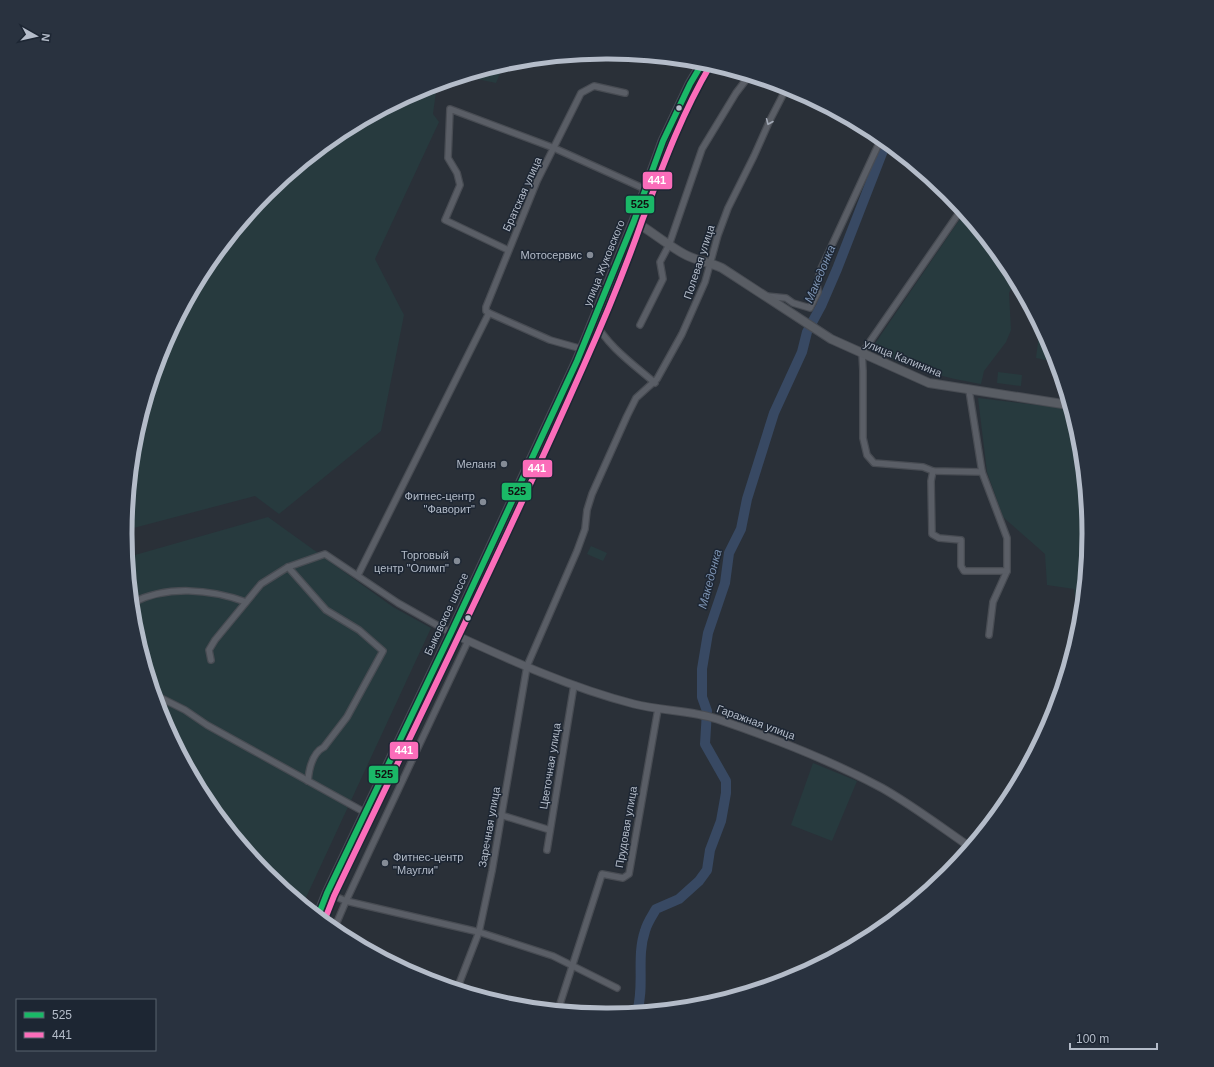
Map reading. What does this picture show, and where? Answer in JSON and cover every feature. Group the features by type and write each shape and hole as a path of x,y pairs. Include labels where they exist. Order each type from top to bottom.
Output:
{"main road":[{"name":"улица Жуковского","path":"594,320 676,111 700,68"},
{"name":"улица Калинина","path":"634,221 669,245 694,259 711,263 765,296 814,329 862,353 929,383 1063,404"},
{"name":"Быковское шоссе","path":"320,911 327,893 451,633 594,320"}],"street":[{"path":"640,325 663,279 660,262 669,245 702,149 736,93 746,80"},
{"path":"625,93 594,86 581,93 554,148 645,189"},
{"name":"Полевая улица","path":"527,666 577,551 585,529 587,510 592,494 636,398 654,383 671,357 694,308 711,263 718,235 730,203 784,93"},
{"name":"Братская улица","path":"489,313 486,311 486,306 508,250 537,181 554,148 450,110 448,158 457,174 460,186 445,220 508,250"},
{"path":"765,296 786,298 793,303 810,308 818,292 817,284 820,271 878,144"},
{"path":"958,214 862,353 863,438 867,455 874,463 923,467 933,471 982,472"},
{"path":"358,575 489,313 550,340 582,349"},
{"path":"594,320 599,330 612,345 654,383"},
{"path":"969,390 982,472 1007,538 1007,571 993,602 989,635"},
{"path":"933,471 931,481 932,534 939,538 961,540 961,566 964,571 1007,571"},
{"path":"211,660 209,650 261,584 288,567 325,554 398,603 451,633"},
{"path":"288,567 326,610 359,630 383,651 347,717 324,747 318,750 309,769 308,781"},
{"path":"138,601 157,593 200,592 233,597 246,602"},
{"name":"Гаражная улица","path":"451,633 574,685 634,704 707,716 781,743 865,779 884,789 966,844"},
{"path":"336,923 468,641"},
{"name":"Заречная улица","path":"459,984 479,932 527,666"},
{"name":"Цветочная улица","path":"547,850 574,685"},
{"path":"163,699 366,813"},
{"name":"Прудовая улица","path":"560,1005 574,966 602,874 623,878 629,874 658,709"},
{"path":"501,815 550,830"},
{"path":"327,893 346,900 479,932 553,956 617,988"}],"green space":[{"path":"501,71 496,83 473,78"},
{"path":"436,91 433,114 439,122 375,259 404,315 381,431 279,514 255,496 132,528 137,472 149,411 158,381 181,324 212,270 250,221 271,198 318,157 343,139 397,108"},
{"path":"961,218 1002,270 1012,286 1009,293 1011,330 1006,342 984,371 981,384 911,367 872,348"},
{"path":"1039,337 1048,361 1036,358"},
{"path":"998,372 1022,375 1021,386 997,383"},
{"path":"978,398 1064,408 1072,441 1077,472 1082,534 1076,603 1074,589 1047,585 1045,554 1003,517 987,472"},
{"path":"268,517 393,607 431,628 305,899 271,869 250,846 212,797 181,743 158,686 149,656 137,595 133,555"},
{"path":"591,546 607,553 603,561 587,554"},
{"path":"813,763 857,781 832,841 791,825"}],"waterway":[{"name":"Македонка","path":"638,1007 642,941 647,925 656,909 679,899 699,881 707,870 710,850 721,821 726,793 726,781 705,744 707,711 702,697 702,669 708,633 725,583 729,553 741,529 747,499 774,413 802,352 807,332 821,306 837,269 884,148"}],"transit line":[{"name":"525","path":"320,911 327,893 451,633 577,361 634,221 663,141 690,84 700,68"},
{"name":"441","path":"326,916 334,896 461,632 554,432 592,347 629,258 673,142 690,103 708,70"}],"place":[{"name":"Мотосервис","path":"590,255"},
{"name":"Меланя","path":"504,464"},
{"name":"Фитнес-центр \"Фаворит\"","path":"483,502"},
{"name":"Торговый центр \"Олимп\"","path":"457,561"},
{"name":"Фитнес-центр \"Маугли\"","path":"385,863"}]}
